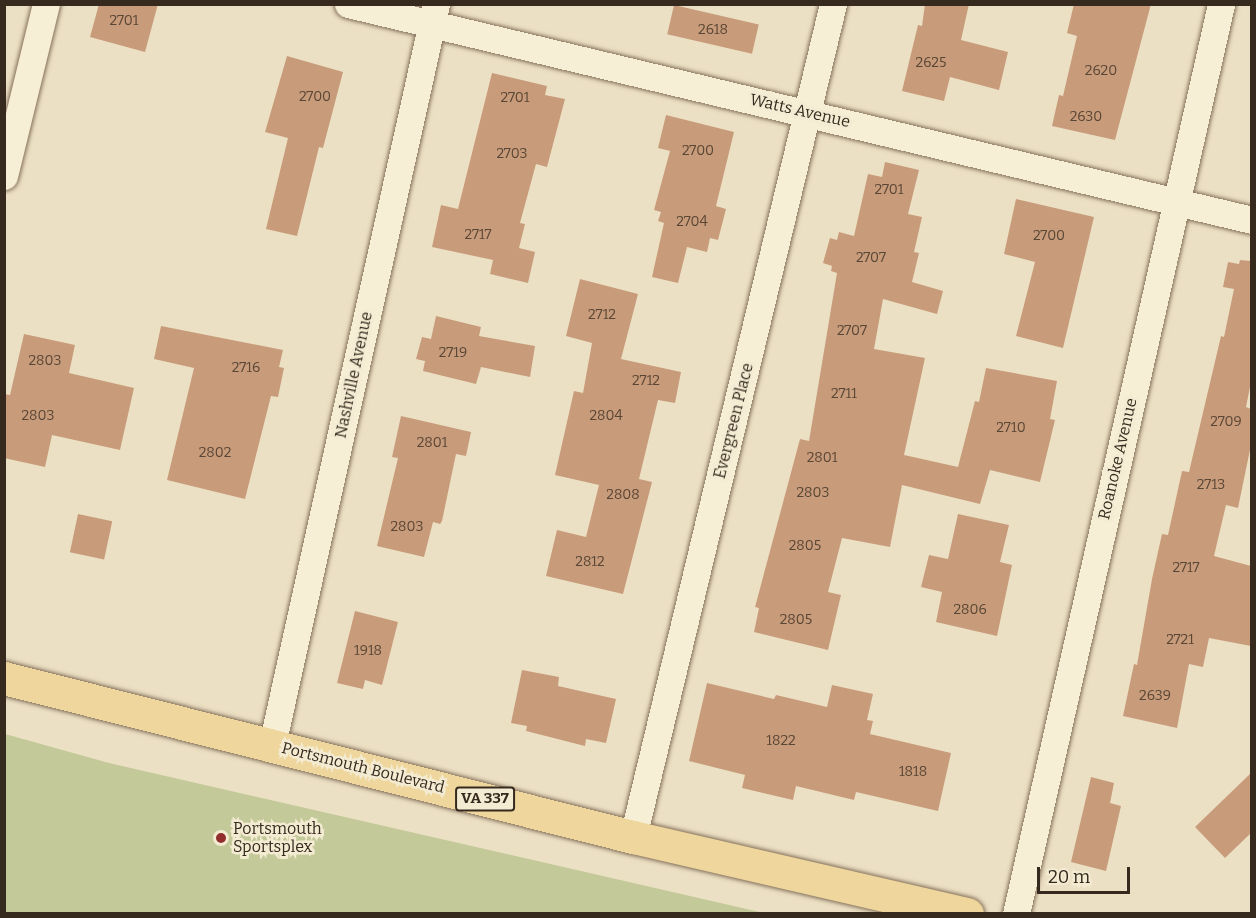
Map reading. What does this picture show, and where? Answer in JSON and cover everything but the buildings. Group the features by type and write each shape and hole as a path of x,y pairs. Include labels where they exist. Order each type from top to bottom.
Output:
{"main road":[{"name":"Portsmouth Boulevard","path":"4,678 633,837 967,914"}],"street":[{"path":"4,176 46,4"},
{"name":"Watts Avenue","path":"348,4 434,14 808,113 1251,220"},
{"name":"Evergreen Place","path":"633,837 833,4"},
{"name":"Roanoke Avenue","path":"1016,914 1221,4"},
{"name":"Nashville Avenue","path":"272,745 434,14"}],"green space":[{"name":"Portsmouth Sportsplex","path":"5,734 109,763 764,913 5,913"}],"place":[{"name":"Portsmouth Sportsplex","path":"221,838"}]}
